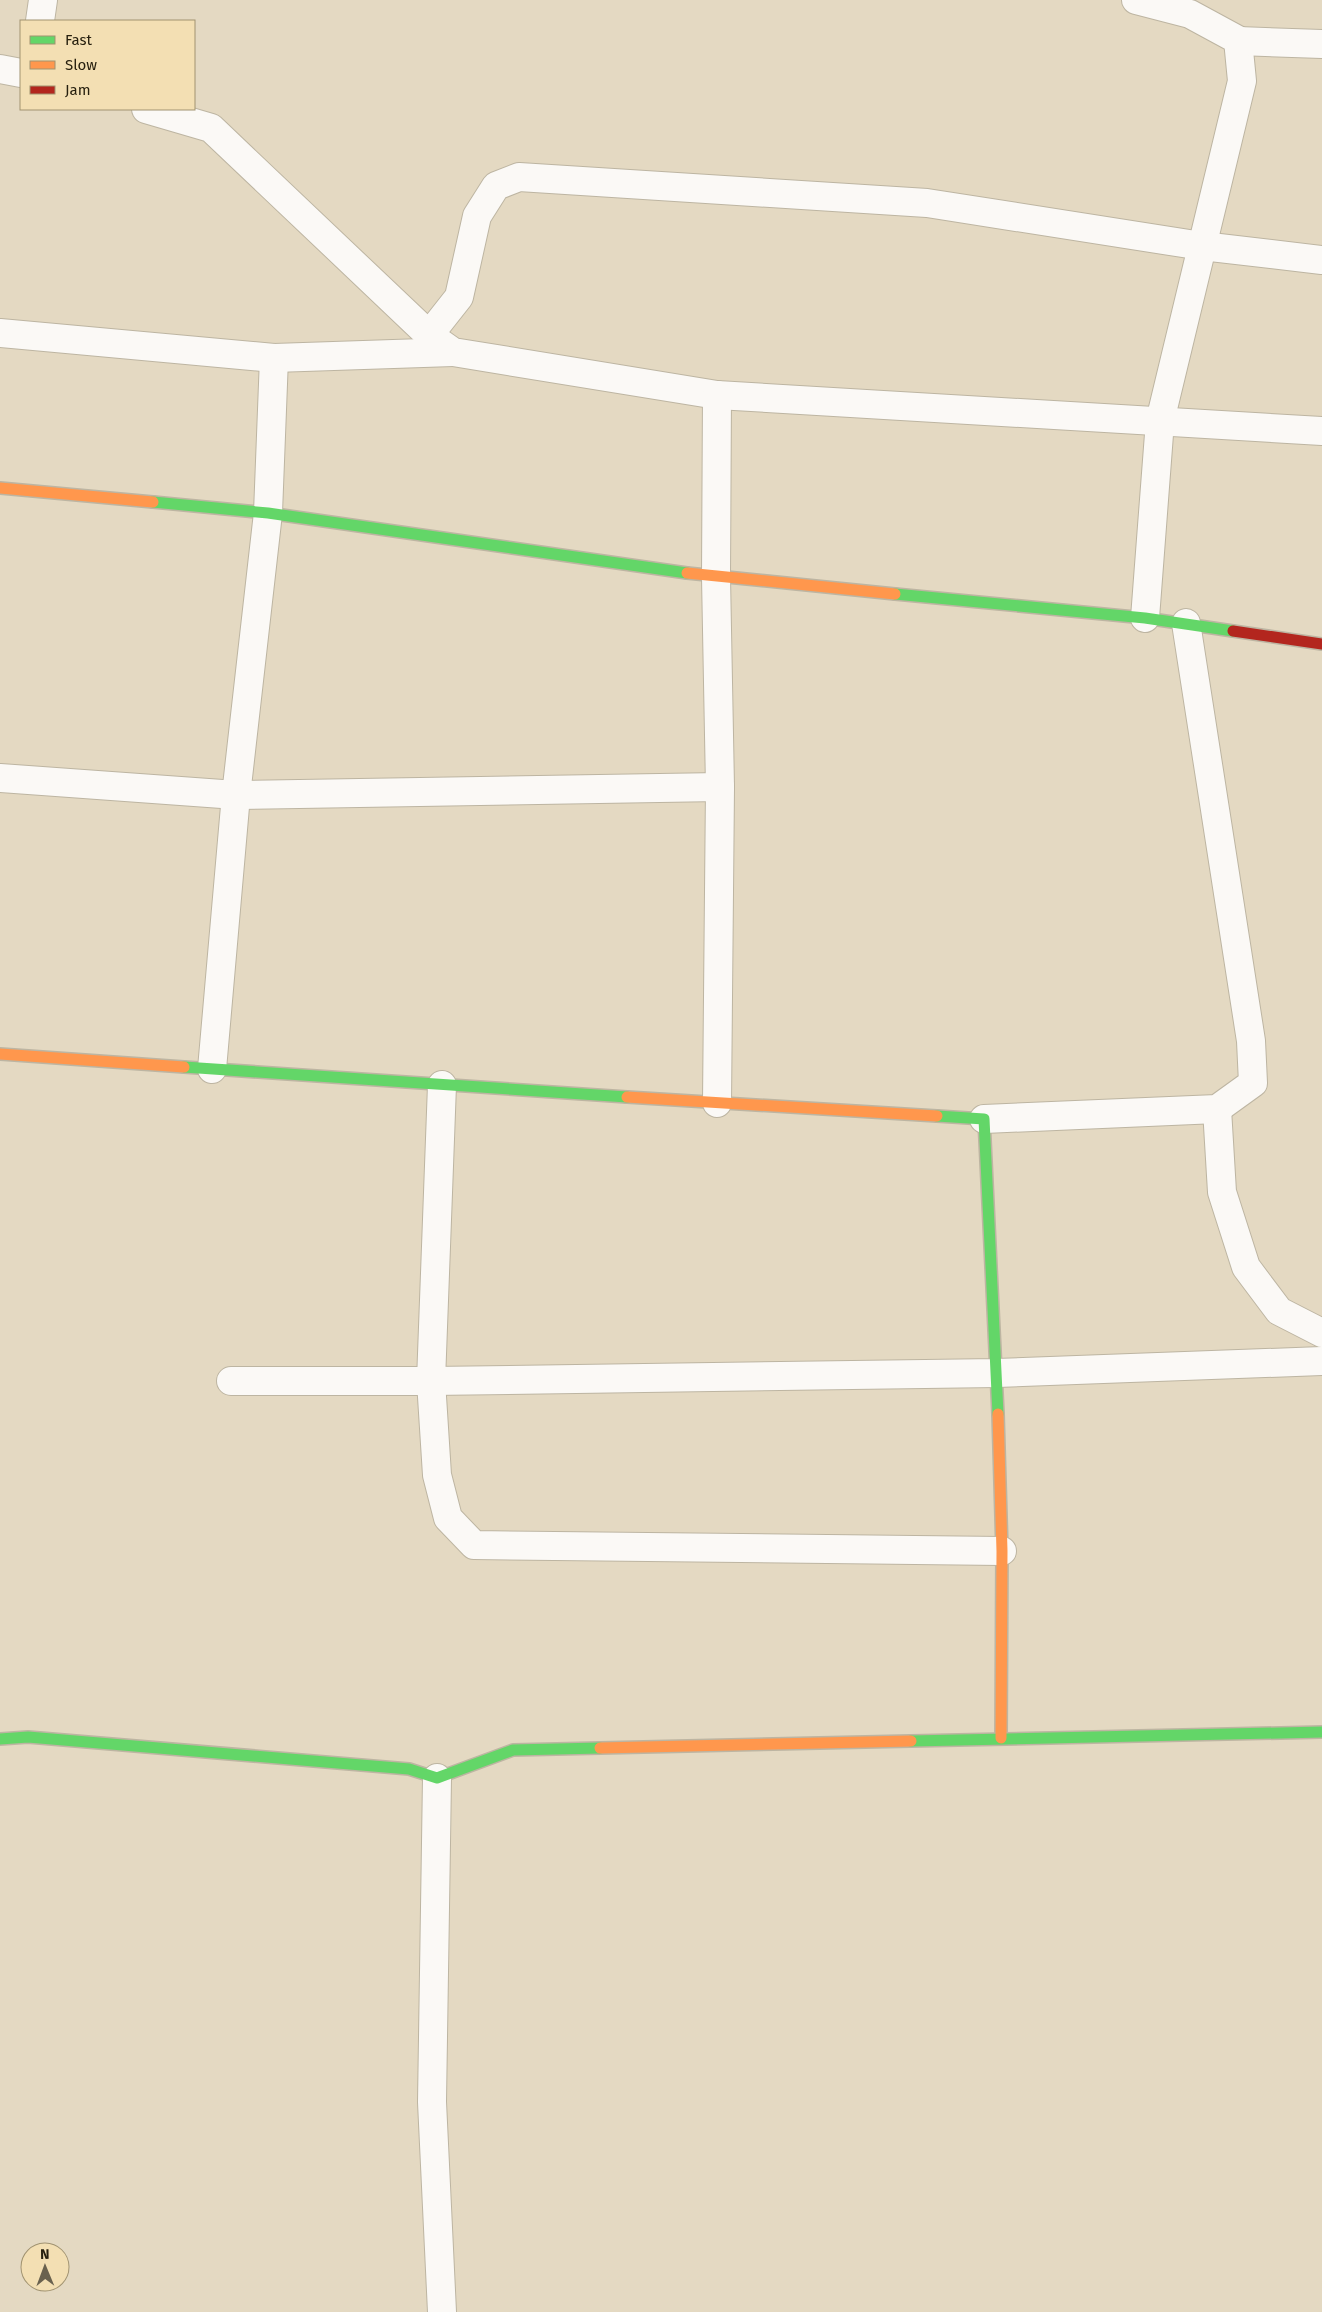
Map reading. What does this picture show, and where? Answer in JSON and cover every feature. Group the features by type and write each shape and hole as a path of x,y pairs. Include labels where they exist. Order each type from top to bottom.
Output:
{"street":[{"path":"40,20 43,0"},
{"path":"1136,0 1190,14 1238,41 1322,44"},
{"path":"1145,618 1160,422 1242,81 1238,41"},
{"path":"0,69 20,73"},
{"path":"149,110 211,128 429,335 453,352"},
{"path":"429,335 460,297 477,216 496,186 519,177 927,203 1202,246 1322,260"},
{"path":"0,333 274,358 453,352 717,395 1322,431"},
{"path":"212,1069 236,795 268,513 274,358"},
{"path":"717,395 716,577 720,787 717,1103"},
{"path":"0,488 268,513 716,577 1145,618 1322,644"},
{"path":"0,1054 984,1120 1217,1109 1253,1083 1251,1041 1186,623"},
{"path":"0,778 236,795 720,787"},
{"path":"442,1085 431,1380 437,1475 448,1518 474,1545 1002,1551"},
{"path":"1217,1109 1222,1192 1246,1267 1279,1311 1322,1333"},
{"path":"984,1120 997,1373 1002,1551 1001,1738"},
{"path":"231,1381 997,1373 1322,1361"},
{"path":"0,1739 28,1737 409,1769 437,1778 512,1750 1322,1732"},
{"path":"437,1778 432,2102 442,2312"}],"traffic: fast":[{"path":"153,502 268,513 687,573"},
{"path":"895,594 1145,618 1233,631"},
{"path":"184,1067 627,1097"},
{"path":"937,1116 984,1119 998,1414"},
{"path":"911,1741 1322,1732"},
{"path":"0,1739 28,1737 409,1769 437,1778 513,1750 600,1748"}],"traffic: slow":[{"path":"0,488 153,502"},
{"path":"687,573 895,594"},
{"path":"0,1054 184,1067"},
{"path":"627,1097 937,1116"},
{"path":"998,1414 1002,1551 1001,1738"},
{"path":"600,1748 911,1741"}],"traffic: jam":[{"path":"1233,631 1322,644"}]}
